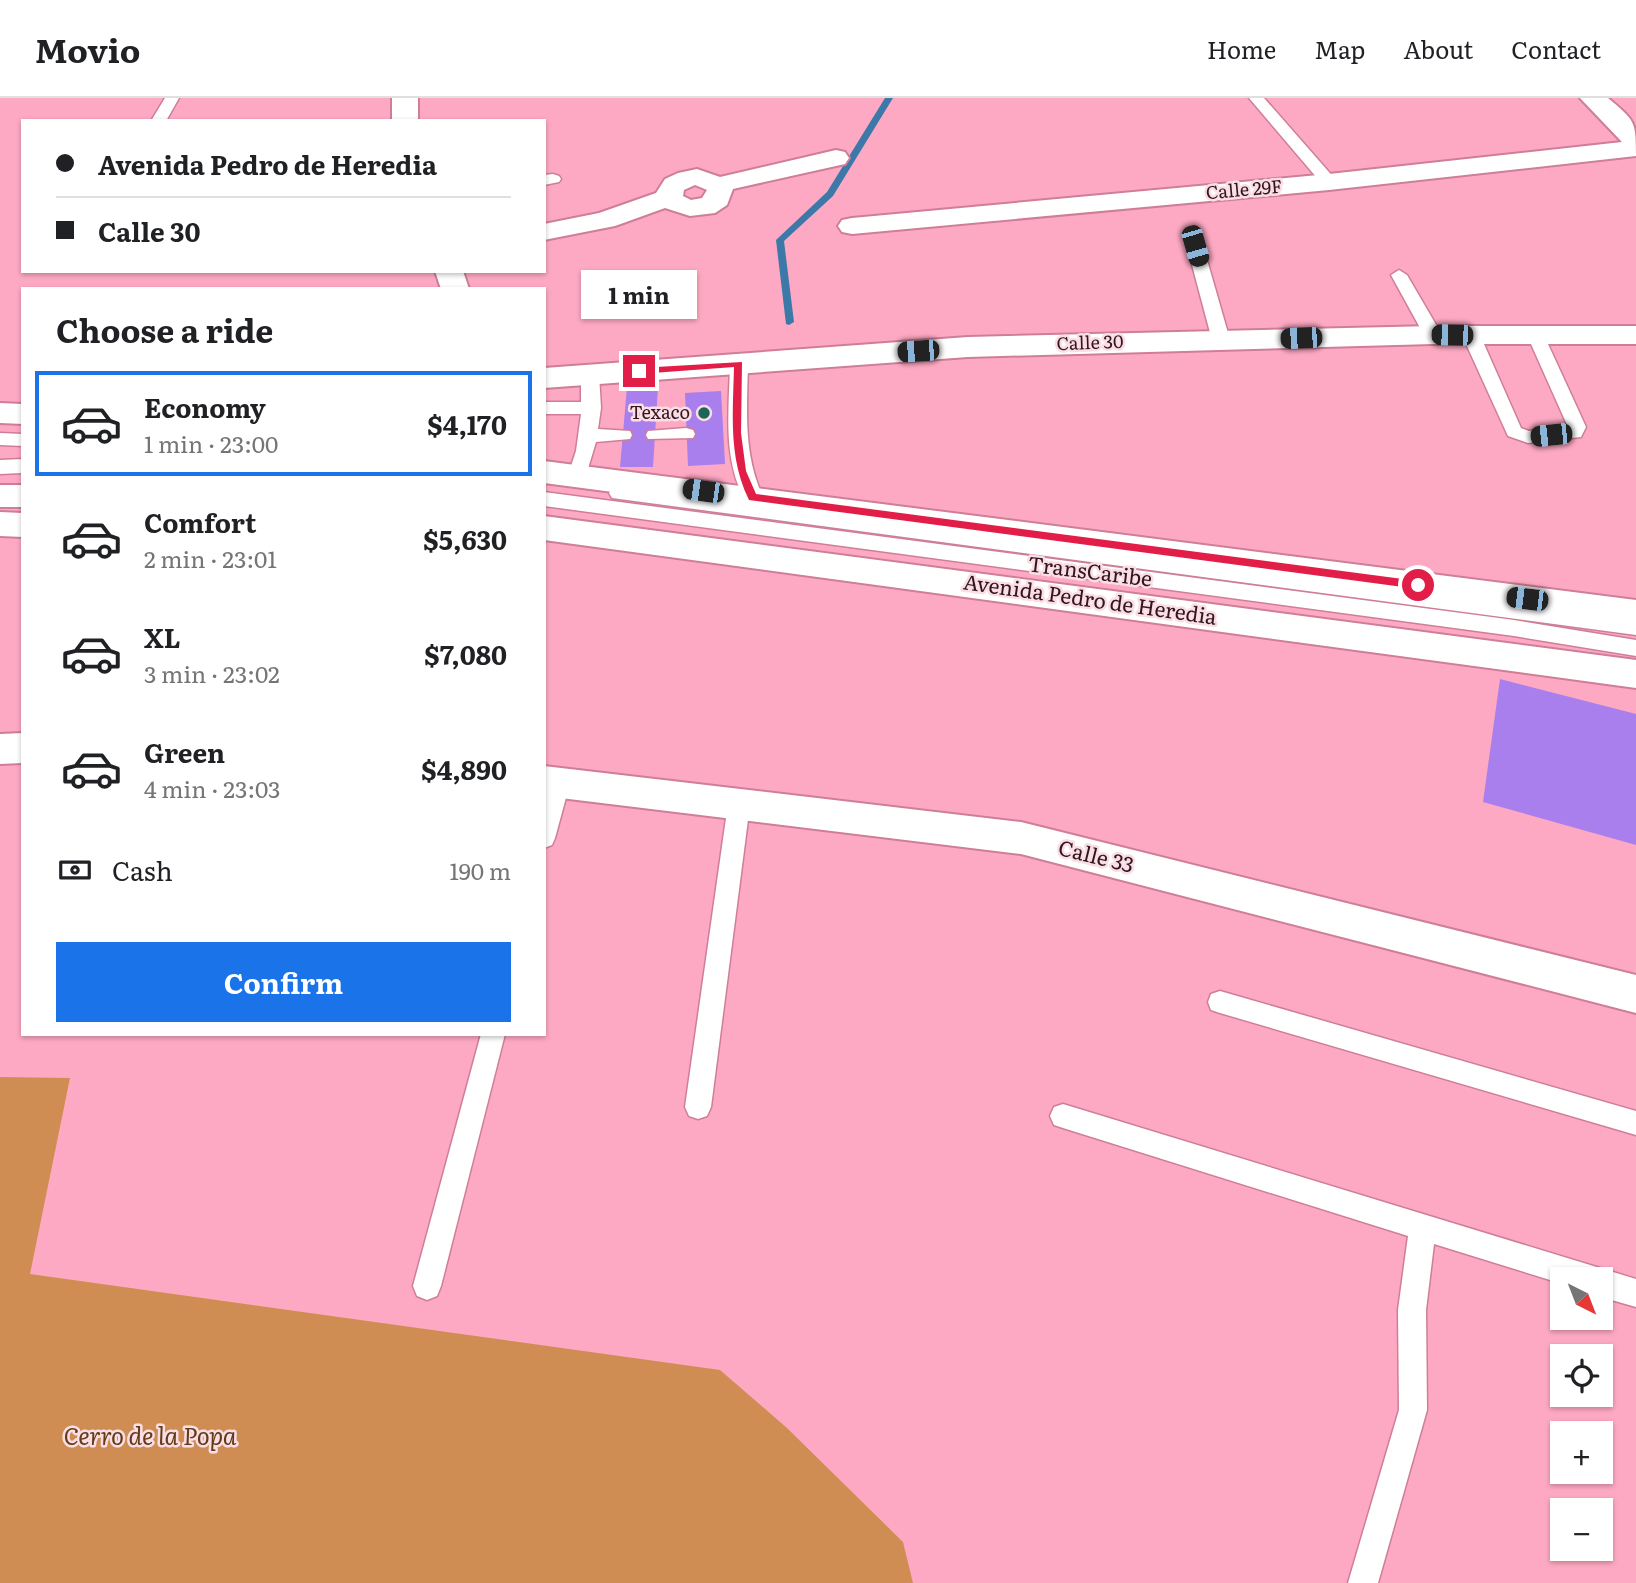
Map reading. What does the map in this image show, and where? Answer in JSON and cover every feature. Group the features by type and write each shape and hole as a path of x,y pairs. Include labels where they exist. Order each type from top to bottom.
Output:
{"main road":[{"path":"405,98 405,119"},
{"path":"1593,98 1628,121 1636,142"},
{"name":"Calle 29F","path":"852,226 1329,182 1636,148"},
{"path":"546,232 605,220 669,198 685,208 698,209 719,200 721,192 718,185 836,158"},
{"name":"Calle 30","path":"546,377 968,347 1433,335 1636,335"},
{"path":"0,412 21,414"},
{"path":"546,472 1636,613"},
{"path":"0,496 21,496"},
{"path":"0,524 21,525"},
{"name":"Avenida Pedro de Heredia","path":"546,528 1636,674"},
{"path":"0,748 21,748"},
{"name":"Calle 33","path":"552,782 1021,838 1636,994"}],"lane":[{"path":"159,119 172,98"},
{"path":"1256,98 1329,182"},
{"path":"1195,246 1221,340"},
{"path":"1399,275 1433,335"},
{"path":"1471,335 1514,432 1528,437 1574,433 1577,427 1536,335"},
{"path":"738,364 730,433 741,471 753,497"},
{"path":"578,475 583,464 592,408 590,374"},
{"path":"546,408 592,408"},
{"path":"655,435 686,434"},
{"path":"588,436 623,435"},
{"path":"0,439 21,440"},
{"path":"0,467 21,466"},
{"name":"TransCaribe","path":"546,484 1636,628"},
{"name":"TransCaribe","path":"546,499 1514,628 1636,648"},
{"path":"546,824 552,782"},
{"path":"698,1107 740,804"},
{"path":"1220,1002 1636,1123"},
{"path":"427,1286 492,1036"},
{"path":"1063,1116 1550,1267"},
{"path":"1363,1583 1413,1410 1412,1310 1422,1228"},
{"path":"1614,1287 1636,1293"}],"green space":[{"name":"Cerro de la Popa","path":"0,1077 70,1078 30,1274 720,1370 787,1428 903,1542 913,1583 0,1583"}],"building":[{"name":"Texaco","path":"627,387 658,387 653,467 620,467"},
{"name":"Texaco","path":"721,391 725,464 688,466 685,393"},
{"path":"1500,679 1636,714 1636,845 1483,802"}],"waterway":[{"path":"789,322 780,240 830,194 889,98"}],"place":[{"name":"Texaco","path":"704,413"}],"route":[{"path":"639,371 738,364 737,433 741,471 753,497 1418,585"}]}
